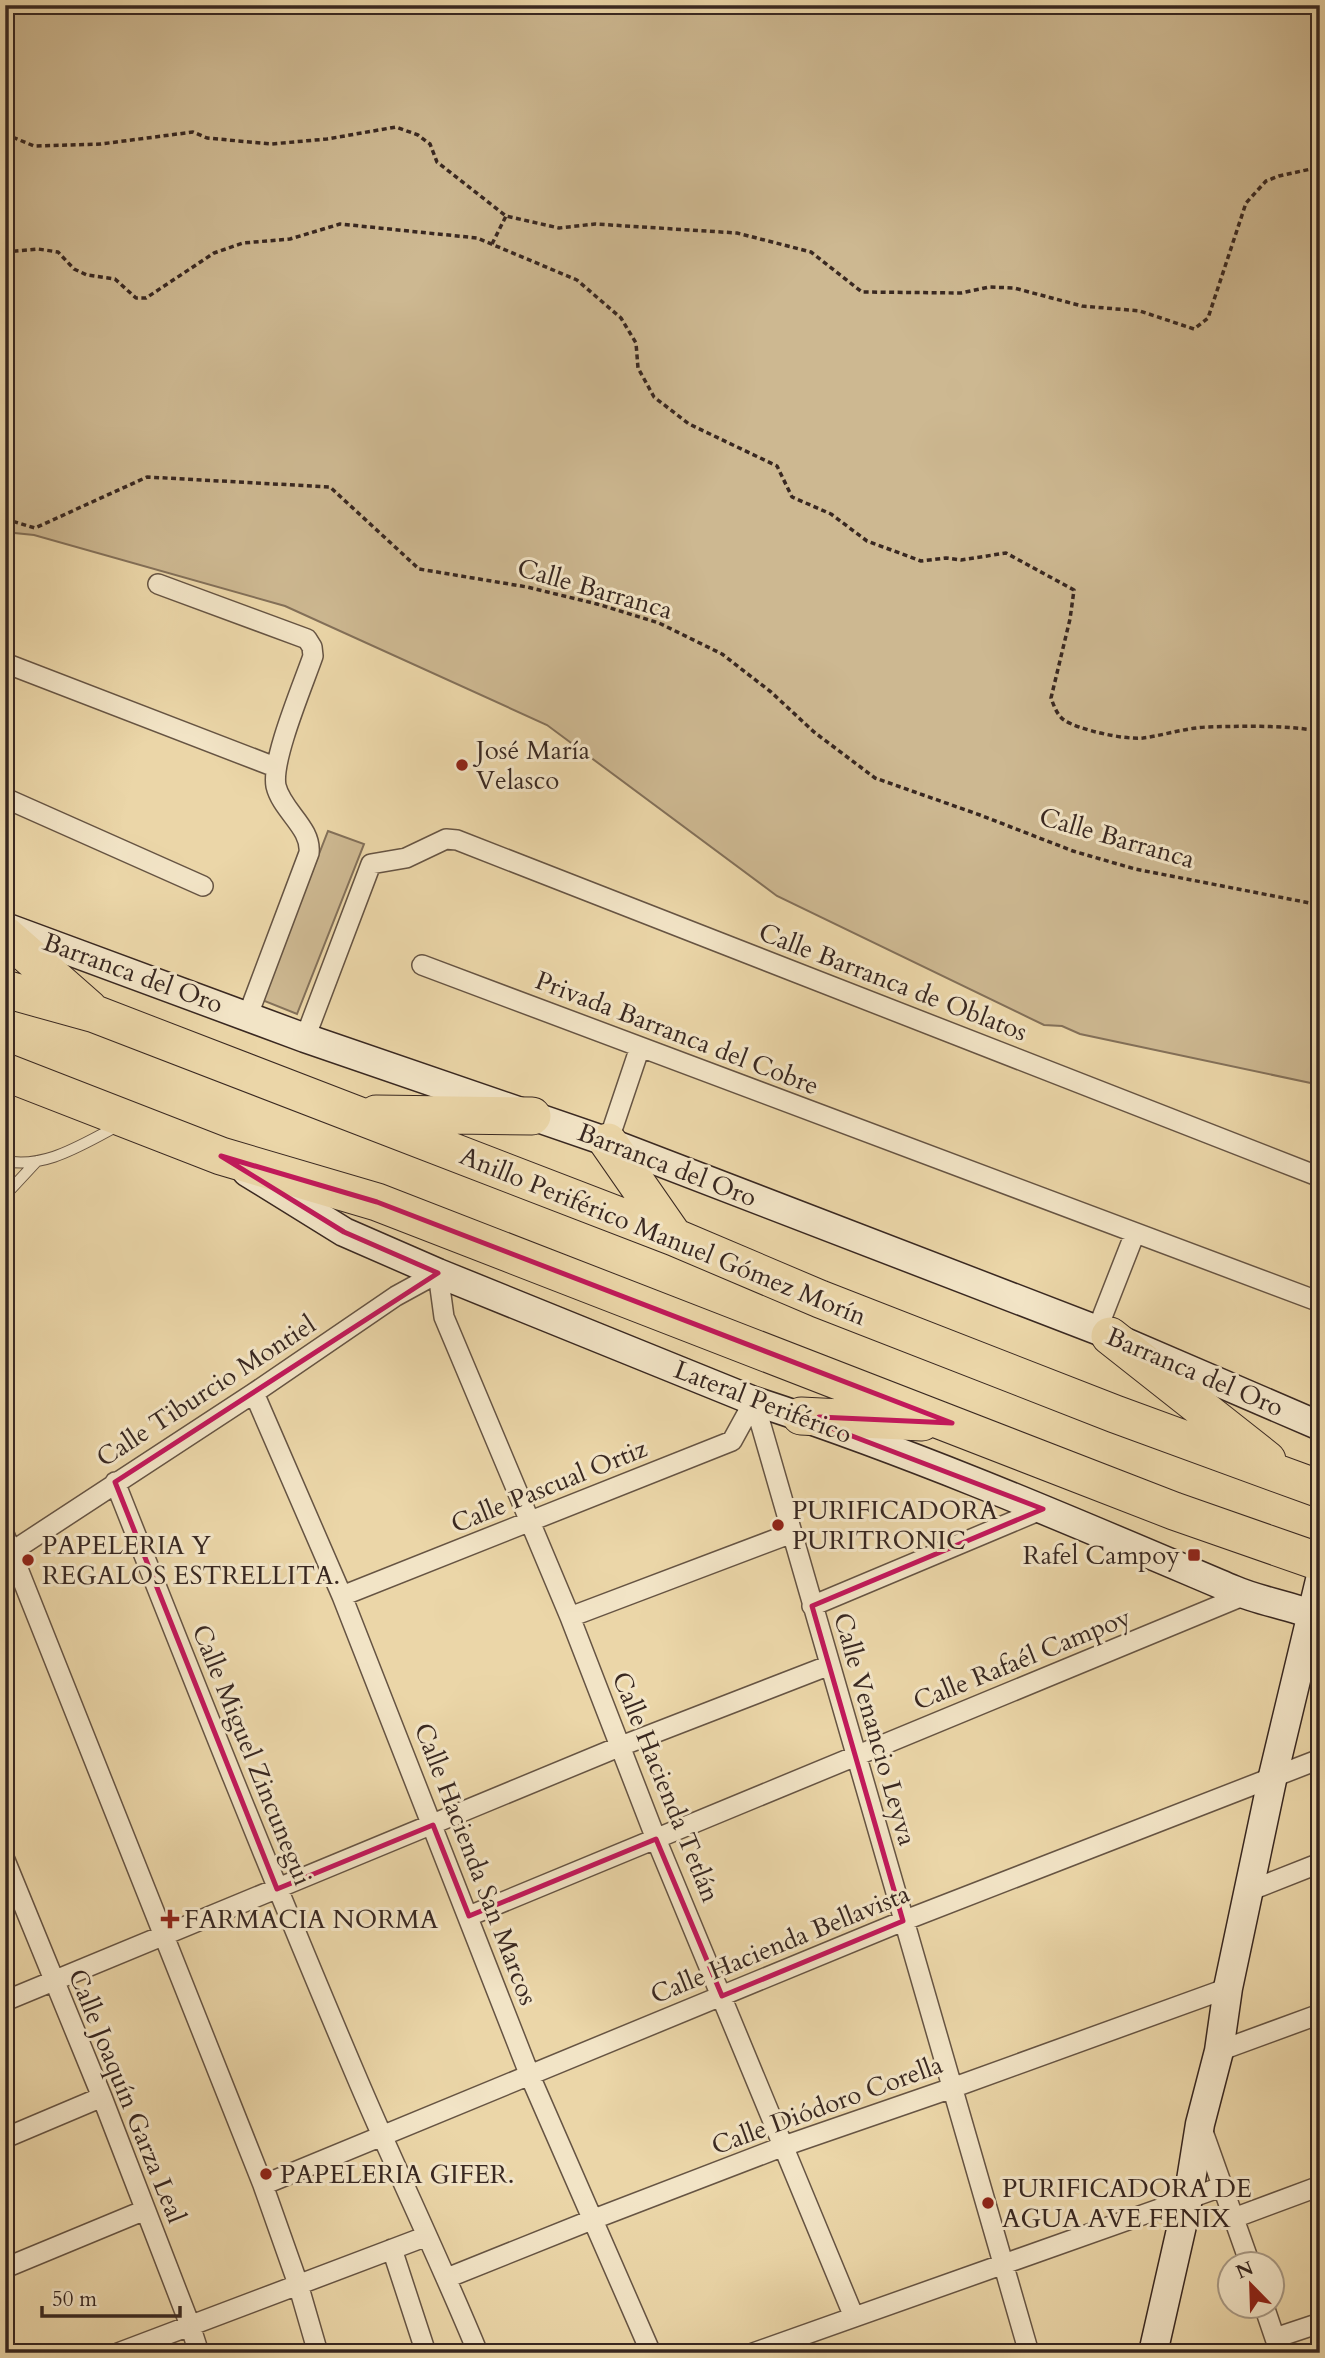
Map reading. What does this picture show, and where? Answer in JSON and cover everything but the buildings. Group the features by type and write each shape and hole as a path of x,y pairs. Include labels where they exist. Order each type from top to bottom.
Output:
{"highway":[{"path":"5,935 95,1014"},
{"path":"5,978 95,1014"},
{"name":"Anillo Periférico Manuel Gómez Morín","path":"5,989 95,1014 674,1237 833,1304 1306,1485"},
{"path":"5,1072 221,1156 377,1202 1174,1511 1320,1562"},
{"path":"350,1113 532,1116"},
{"path":"608,1142 674,1237"},
{"path":"1104,1333 1306,1485"},
{"path":"801,1416 952,1423"}],"street":[{"path":"158,583 307,639 312,647 313,656 275,767 276,788 285,808 310,844 309,853 248,1015"},
{"path":"5,663 275,767"},
{"path":"6,802 203,886"},
{"name":"Calle Barranca de Oblatos","path":"306,1038 371,864 406,858 446,839 457,840 1320,1177"},
{"name":"Barranca del Oro","path":"5,927 306,1038 608,1142 1104,1333 1320,1426"},
{"name":"Privada Barranca del Cobre","path":"422,965 1320,1302"},
{"path":"608,1142 640,1047"},
{"name":"Lateral Periférico","path":"221,1156 344,1232 438,1273 754,1401 801,1416 1043,1509 1245,1595 1315,1615"},
{"path":"1104,1333 1135,1233"},
{"name":"Calle Tiburcio Montiel","path":"7,1548 254,1393 396,1296 438,1273"},
{"name":"Calle Hacienda Tetlán","path":"438,1273 444,1317 570,1617 656,1839 854,2317"},
{"name":"Calle Hacienda San Marcos","path":"254,1393 342,1596 530,2076 652,2353"},
{"name":"Calle Pascual Ortiz","path":"342,1596 732,1441 754,1401"},
{"name":"Calle Venancio Leyva","path":"754,1401 1029,2353"},
{"name":"Calle Miguel Zincunegui","path":"115,1482 277,1889 382,2137 447,2278 478,2353"},
{"path":"813,1606 1043,1509"},
{"path":"570,1617 792,1533"},
{"path":"7,1548 165,1935 263,2185 299,2284 318,2353"},
{"path":"1153,2353 1188,2199 1200,2124 1219,2051 1228,1987 1272,1780 1315,1615 1320,1580"},
{"name":"Calle Rafaél Campoy","path":"469,1916 1245,1595"},
{"path":"5,2001 621,1746 830,1665"},
{"name":"Calle Hacienda Bellavista","path":"263,2185 904,1921 1272,1780 1320,1759"},
{"path":"1249,1891 1320,1863"},
{"name":"Calle Joaquín Garza Leal","path":"6,1866 102,2098 190,2325 198,2353"},
{"name":"Calle Diódoro Corella","path":"447,2278 784,2146 1228,1987"},
{"path":"1219,2051 1320,2014"},
{"path":"5,2138 102,2098"},
{"path":"1200,2124 1245,2250"},
{"path":"753,2353 807,2344 854,2317 1224,2186"},
{"path":"1234,2218 1320,2186"},
{"path":"5,2268 145,2210"},
{"path":"118,2353 427,2235"},
{"path":"392,2249 426,2353"},
{"path":"1269,2320 1278,2345 1320,2323"}],"lane":[{"path":"5,1161 37,1161 68,1152 129,1120"},
{"path":"5,1191 11,1189 37,1161"}],"path":[{"path":"5,134 34,146 100,144 193,131 207,138 271,144 327,139 396,127 418,135 430,144 437,162 506,216 559,228 594,224 737,233 811,252 862,292 961,293 989,287 1014,288 1082,306 1140,311 1194,328 1208,318 1246,203 1266,181 1320,167"},
{"path":"492,244 506,216"},
{"path":"5,252 38,249 58,252 74,270 115,279 136,298 146,298 214,253 251,241 290,239 340,224 477,238 577,280 621,318 636,343 638,368 654,397 689,424 777,466 792,497 831,514 867,541 921,561 946,558 961,560 1006,553 1074,590 1070,619 1051,698 1063,720 1093,731 1140,738 1188,728 1250,725 1298,727 1320,731"},
{"name":"Calle Barranca","path":"5,519 35,528 148,477 330,487 419,569 527,587 597,604 659,623 722,654 771,692 814,732 874,778 1073,851 1135,869 1320,905"}],"highlighted area":[{"path":"221,1156 377,1202 952,1423 819,1417 818,1423 1043,1509 812,1606 903,1921 722,1996 656,1839 469,1916 433,1825 277,1889 115,1482 438,1273 344,1232"}],"shaded area":[{"path":"5,5 1320,5 1320,1085 1080,1034 1062,1026 1044,1025 777,896 547,725 285,606 34,535 5,532"},
{"path":"328,831 364,844 297,1014 262,1000"}],"place":[{"name":"José María Velasco","path":"462,765"},
{"name":"PURIFICADORA PURITRONIC","path":"778,1525"},
{"name":"Rafel Campoy","path":"1194,1555"},
{"name":"PAPELERIA Y REGALOS ESTRELLITA.","path":"28,1560"},
{"name":"FARMACIA NORMA","path":"170,1919"},
{"name":"PAPELERIA GIFER.","path":"266,2174"},
{"name":"PURIFICADORA DE AGUA AVE FENIX","path":"988,2203"}]}
